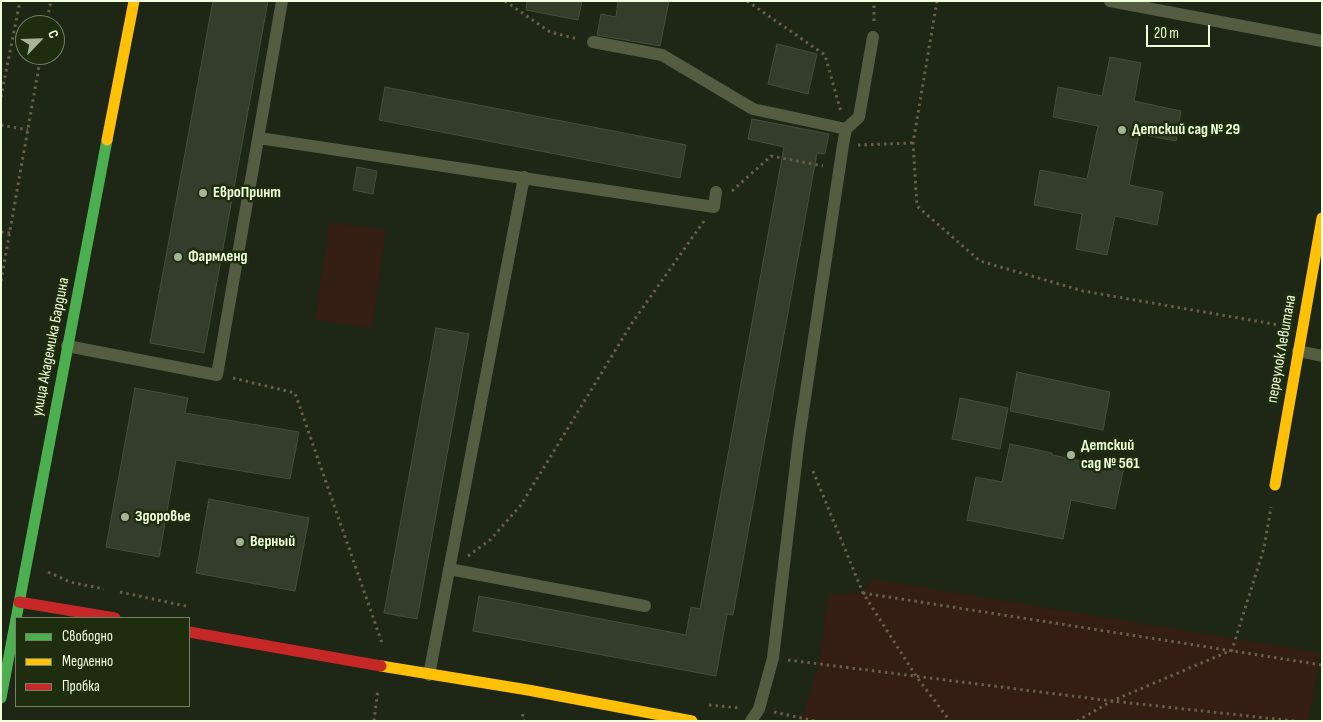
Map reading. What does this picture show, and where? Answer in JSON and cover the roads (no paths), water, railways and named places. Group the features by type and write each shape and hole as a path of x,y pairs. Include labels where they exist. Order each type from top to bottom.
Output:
{"street":[{"name":"улица Академика Бардина","path":"16,617 134,1"},
{"name":"переулок Левитана","path":"1274,485 1322,218"},
{"path":"19,602 109,617"},
{"name":"улица Академика Бардина","path":"1,698 15,623"},
{"path":"190,632 429,675 528,690 692,721"}],"lane":[{"path":"67,346 217,375 282,1"},
{"path":"1110,1 1322,41"},
{"path":"751,721 759,709 773,658 799,438 843,145 846,129 859,116 874,37"},
{"path":"593,42 662,55 753,109 846,129"},
{"path":"258,138 714,207 716,192"},
{"path":"429,675 524,178"},
{"path":"1298,351 1322,356"},
{"path":"449,570 645,606"}],"place":[{"name":"Детский сад № 29","path":"1122,130"},
{"name":"ЕвроПринт","path":"203,193"},
{"name":"Фармленд","path":"178,257"},
{"name":"Детский сад № 561","path":"1071,455"},
{"name":"Здоровье","path":"125,517"},
{"name":"Верный","path":"240,542"}]}
